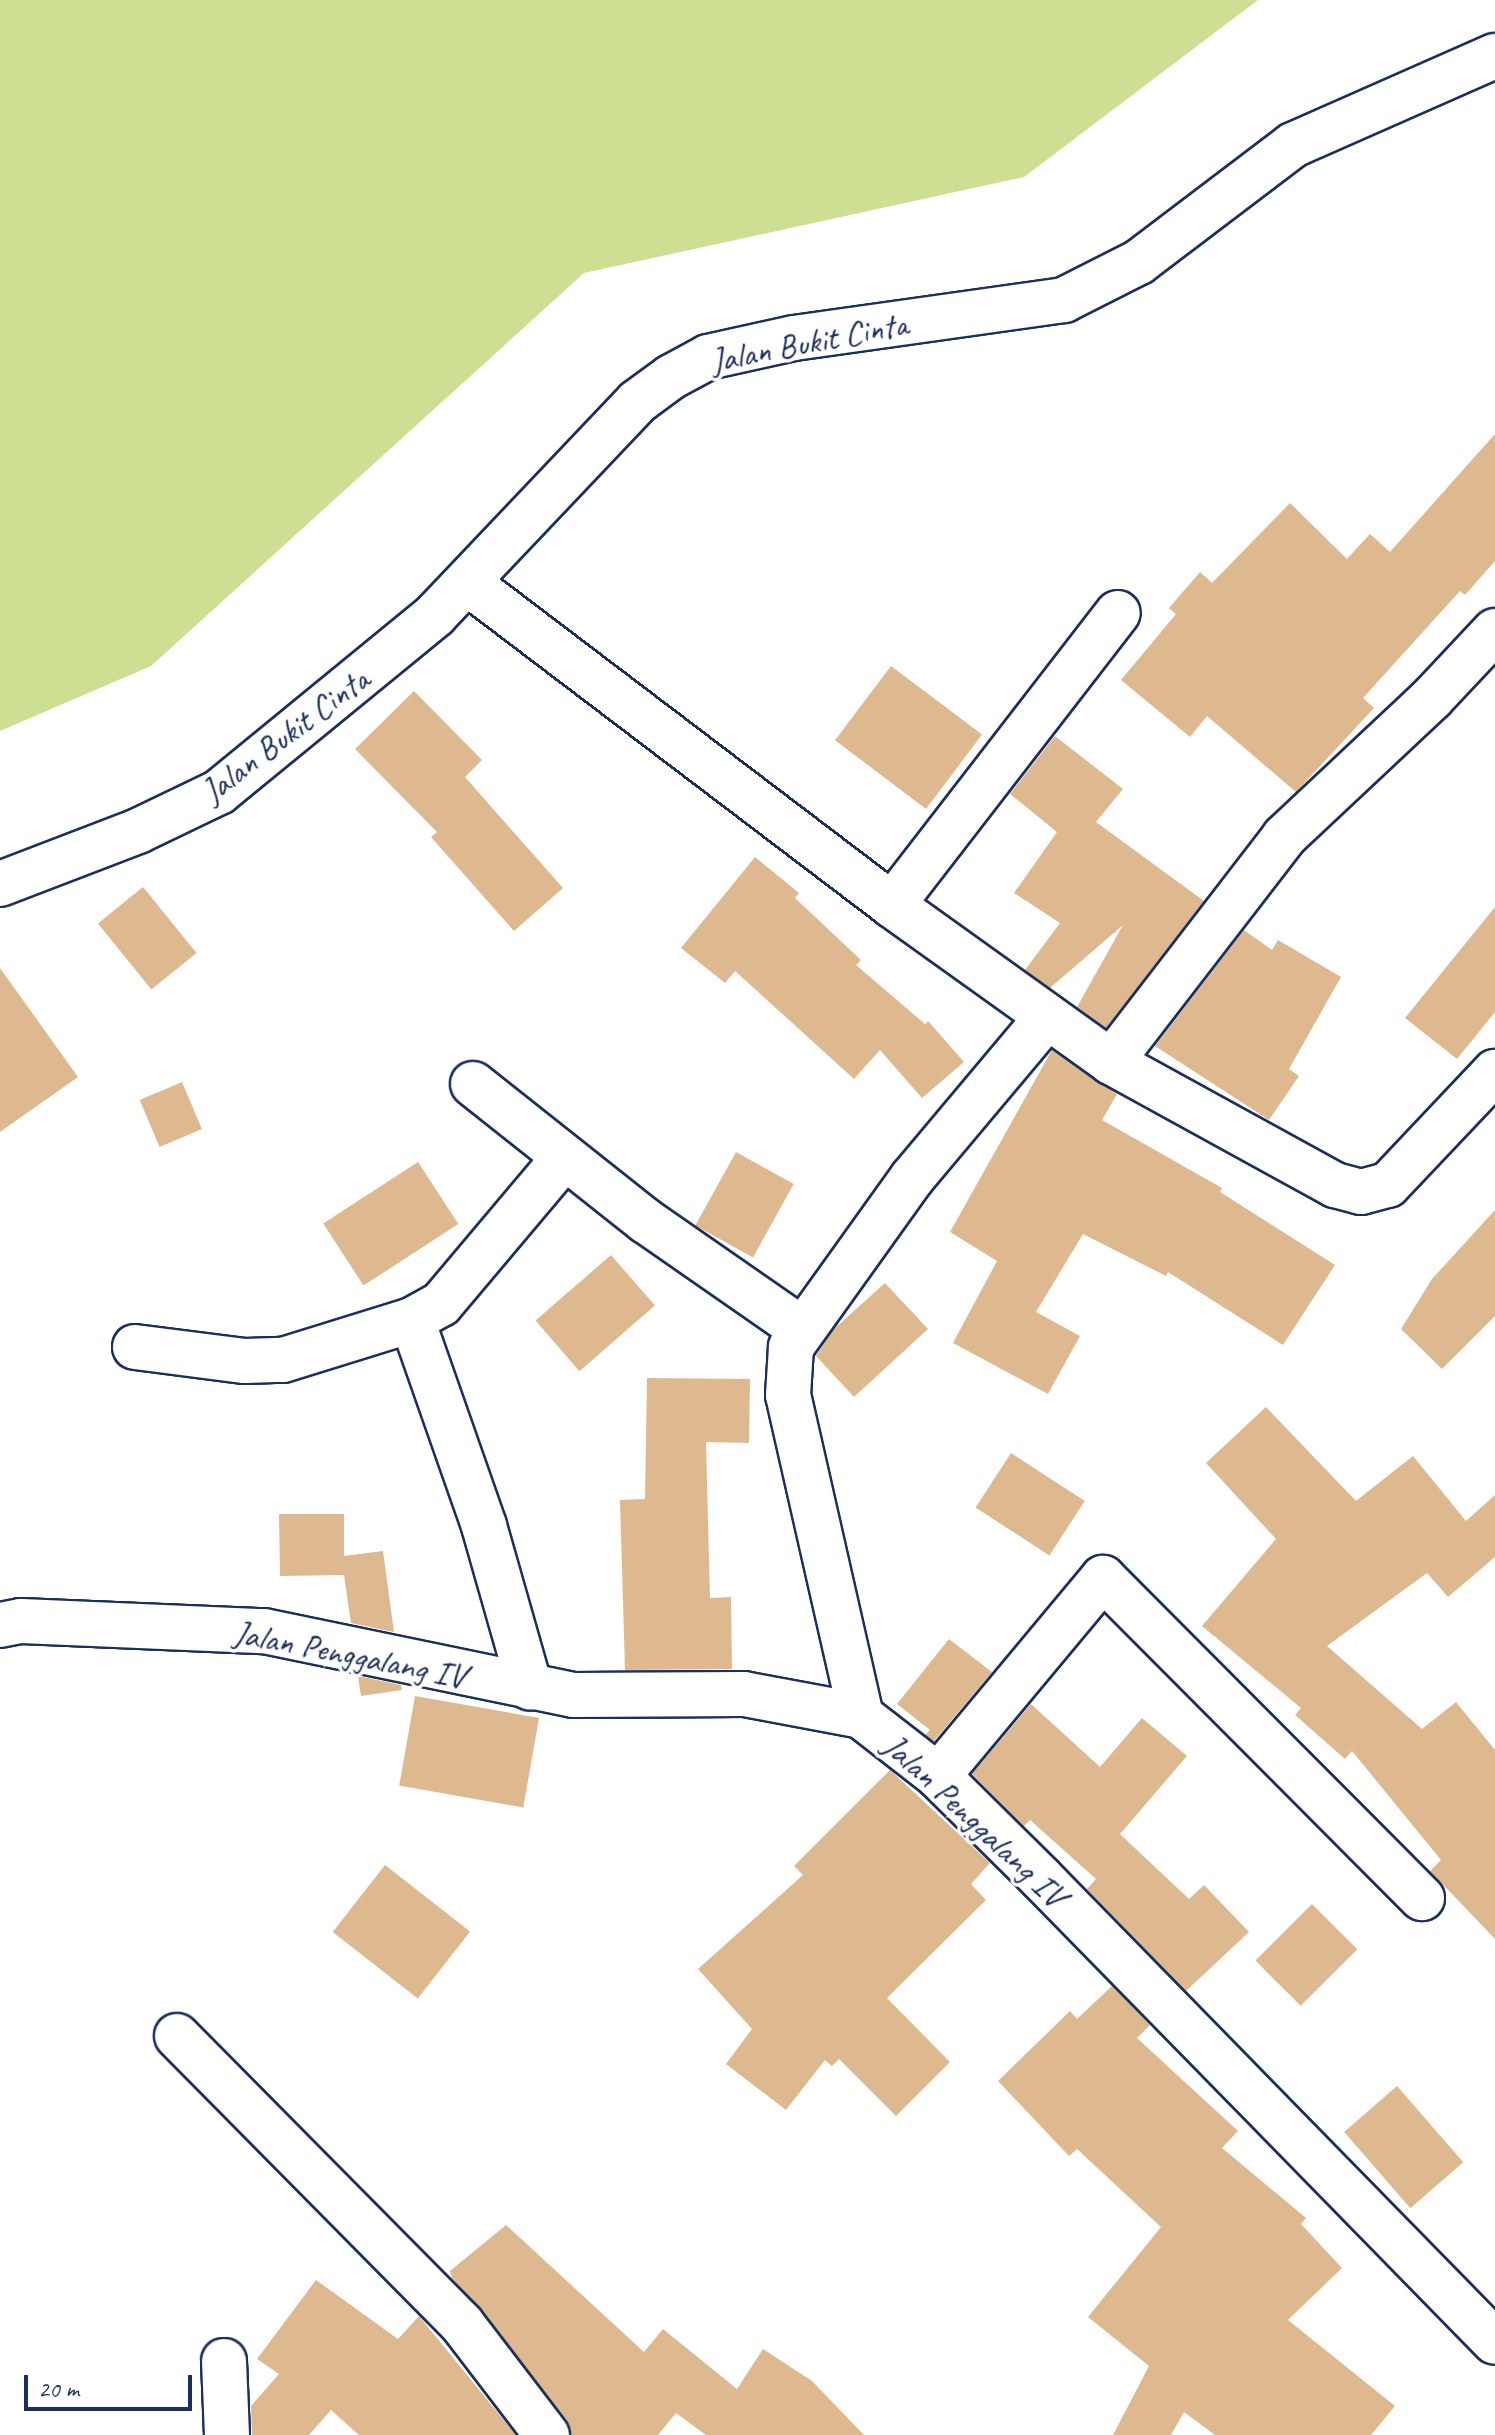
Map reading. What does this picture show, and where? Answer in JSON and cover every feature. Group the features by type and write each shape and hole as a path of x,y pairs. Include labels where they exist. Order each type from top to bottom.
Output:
{"street":[{"name":"Jalan Bukit Cinta","path":"0,884 138,831 219,792 299,732 468,583 637,402 708,357 794,338 1064,300 1139,262 1293,145 1495,56"},
{"path":"468,583 892,905 1111,1062 1335,1185 1361,1192 1388,1185 1495,1072"},
{"path":"892,905 1118,613"},
{"path":"1111,1062 1284,837 1432,698 1495,631"},
{"path":"861,1716 788,1395 791,1347 800,1328 912,1178 1047,1017"},
{"path":"473,1084 565,1157 800,1328"},
{"path":"135,1347 245,1361 283,1360 412,1320 441,1304 565,1157"},
{"path":"412,1320 484,1526 530,1688"},
{"path":"938,1776 1103,1578 1422,1898"},
{"name":"Jalan Penggalang IV","path":"0,1625 21,1621 264,1631 573,1695 744,1694 861,1716 938,1776 1495,2342"},
{"path":"177,2036 462,2324 547,2435"},
{"path":"224,2361 227,2435"}],"green space":[{"path":"0,0 1258,0 1024,177 584,273 151,666 0,731"}],"building":[{"path":"1495,434 1495,561 1465,595 1460,591 1363,698 1374,708 1296,792 1207,716 1190,737 1121,680 1176,614 1169,608 1200,572 1212,583 1290,503 1347,559 1370,534 1390,552"},
{"path":"891,666 982,735 926,809 835,740"},
{"path":"414,691 482,760 465,777 563,888 514,931 431,837 437,832 355,749"},
{"path":"1055,736 1123,789 1096,822 1204,901 1106,1028 1077,1007 1123,925 1050,988 1025,970 1060,923 1014,893 1057,832 1010,794"},
{"path":"755,857 799,893 795,898 861,960 856,965 925,1024 928,1021 964,1062 922,1098 880,1050 854,1079 735,971 725,983 681,948"},
{"path":"143,887 196,953 151,990 98,924"},
{"path":"1495,907 1495,1012 1457,1059 1405,1018"},
{"path":"1244,930 1272,950 1278,940 1341,977 1289,1069 1299,1076 1269,1120 1155,1046"},
{"path":"0,968 78,1077 0,1132"},
{"path":"1052,1050 1117,1094 1102,1120 1222,1188 1220,1192 1335,1265 1283,1345 1168,1272 1166,1276 1083,1234 1036,1312 1080,1336 1048,1394 953,1343 997,1261 950,1232"},
{"path":"182,1082 202,1129 160,1147 140,1100"},
{"path":"736,1152 794,1184 753,1257 695,1225"},
{"path":"418,1162 458,1224 364,1286 323,1224"},
{"path":"1495,1210 1495,1316 1442,1369 1401,1329 1432,1279"},
{"path":"611,1255 655,1306 579,1371 536,1321"},
{"path":"885,1283 928,1329 854,1397 816,1356 834,1329"},
{"path":"647,1378 750,1379 749,1443 706,1442 710,1598 731,1597 732,1669 625,1670 620,1500 645,1499"},
{"path":"1266,1407 1356,1501 1413,1456 1466,1521 1495,1495 1495,1557 1448,1597 1427,1573 1327,1646 1422,1729 1456,1702 1495,1750 1495,1939 1430,1871 1441,1860 1352,1751 1345,1759 1295,1715 1301,1708 1202,1626 1276,1539 1206,1463"},
{"path":"1011,1453 1085,1501 1049,1555 976,1508"},
{"path":"279,1514 344,1514 344,1556 383,1551 394,1632 351,1623 344,1575 280,1576"},
{"path":"949,1639 992,1672 934,1741 925,1735 930,1730 897,1704"},
{"path":"358,1676 401,1685 402,1690 361,1696"},
{"path":"415,1696 539,1718 523,1807 399,1786"},
{"path":"1031,1704 1100,1767 1142,1718 1187,1756 1120,1834 1189,1899 1204,1885 1249,1932 1186,1991 1087,1889 1096,1879 1030,1820 1024,1826 972,1774"},
{"path":"890,1770 990,1863 971,1884 986,1900 887,1998 950,2062 896,2116 839,2059 832,2066 825,2060 786,2110 726,2064 752,2029 698,1969 803,1875 794,1866"},
{"path":"385,1865 470,1931 418,1998 333,1932"},
{"path":"1312,1904 1357,1949 1301,2006 1255,1961"},
{"path":"1112,1986 1150,2025 1137,2038 1238,2131 1222,2148 1306,2218 1301,2224 1342,2268 1288,2320 1395,2406 1371,2435 1215,2435 1184,2412 1171,2435 1113,2435 1149,2366 1088,2317 1161,2227 1077,2149 1069,2156 998,2081 1070,2011 1077,2019"},
{"path":"1397,2086 1463,2162 1410,2208 1344,2132"},
{"path":"506,2225 644,2352 663,2329 737,2389 763,2349 812,2381 864,2435 706,2435 676,2413 658,2435 571,2435 567,2420 452,2278 450,2271"},
{"path":"316,2280 398,2339 419,2316 516,2435 359,2435 331,2410 309,2435 252,2435 251,2406 279,2374 257,2359"}]}
